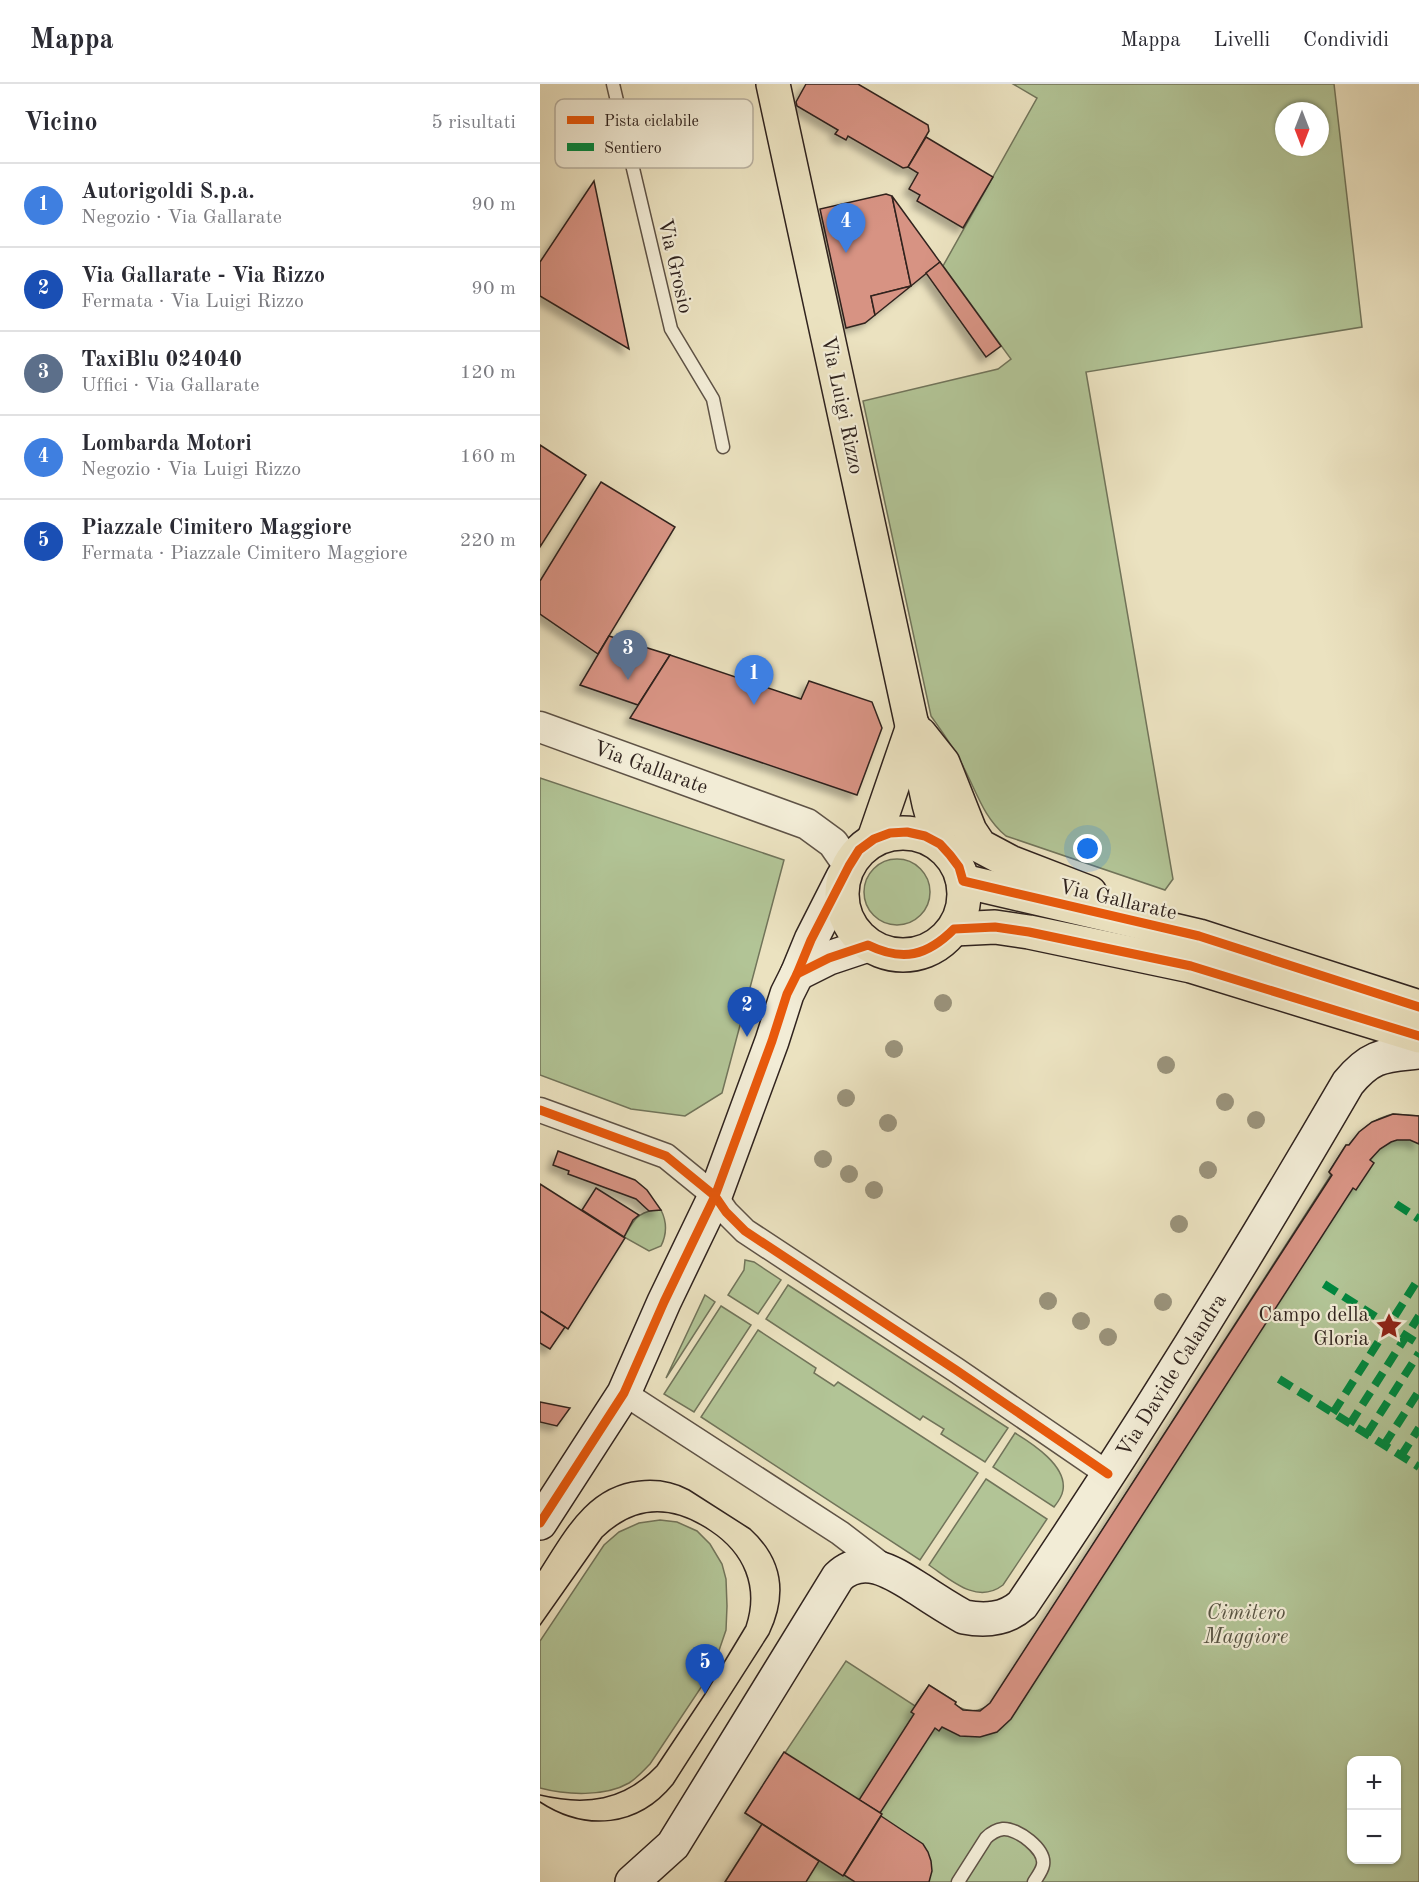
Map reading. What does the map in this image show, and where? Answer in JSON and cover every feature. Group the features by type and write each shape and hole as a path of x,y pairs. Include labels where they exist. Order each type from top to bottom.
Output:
{"main road":[{"name":"Via Luigi Rizzo","path":"773,84 940,844"},
{"path":"874,839 913,726"},
{"path":"913,726 943,763 970,831 980,846 1010,862 1199,936"},
{"path":"540,1523 624,1393 664,1302 715,1196 787,994 811,940 846,871 859,850 874,839 890,833 908,832 925,836 940,844 958,867 963,881 964,898 961,914 954,929 929,949 914,954 883,952 868,945 854,932 845,915 841,896 846,871"},
{"name":"Via Gallarate","path":"963,881 1199,936 1419,1007"},
{"path":"954,929 995,927 1029,932 1191,966 1419,1035"},
{"path":"797,974 829,958 868,945"},
{"name":"Via Davide Calandra","path":"891,1572 964,1617 988,1620 1014,1612 1027,1597 1108,1474 1262,1231 1348,1083 1361,1068 1381,1057 1419,1052"},
{"path":"632,1882 673,1845 838,1577 844,1570 862,1566 891,1572"}],"street":[{"name":"Via Gallarate","path":"540,727 807,824 833,843 846,871"},
{"path":"540,1110 666,1156 715,1196 726,1212 745,1231 956,1370 1108,1474"},
{"path":"624,1393 840,1533 891,1572"}],"lane":[{"name":"Via Grosio","path":"613,84 617,99"},
{"name":"Via Grosio","path":"633,168 671,328 713,399 723,447"},
{"path":"958,1882 986,1838 1004,1829 1012,1831 1033,1844 1042,1853 1042,1868 1034,1882"}],"green space":[{"path":"1013,84 1334,84 1362,327 1086,372 1173,879 1165,890 1006,836 986,813 957,754 931,716 863,401 998,369 1011,359 943,266 1037,98"},
{"path":"540,778 784,860 722,1093 685,1116 631,1109 540,1075"},
{"path":"897,859 909,862 920,869 927,880 930,892 927,904 920,915 909,922 897,925 885,922 874,915 867,904 864,892 867,880 874,869 885,862"},
{"name":"Cimitero Maggiore","path":"1393,1114 1419,1116 1419,1882 725,1882 762,1824 745,1813 846,1661 915,1706 929,1685 964,1709 978,1710 991,1703 1331,1175 1329,1172 1346,1145 1349,1145 1368,1125"},
{"path":"654,1210 661,1210 665,1232 661,1246 649,1251 624,1237 639,1216"},
{"path":"745,1260 754,1262 781,1280 758,1314 728,1295 744,1270"},
{"path":"788,1285 1008,1428 985,1462 941,1434 944,1429 923,1416 920,1420 766,1319"},
{"path":"705,1295 715,1302 666,1378"},
{"path":"721,1306 751,1325 694,1412 664,1394"},
{"path":"758,1330 816,1368 814,1373 834,1386 838,1382 978,1473 920,1560 701,1417"},
{"path":"1015,1433 1047,1457 1060,1473 1063,1490 1054,1507 993,1467"},
{"path":"986,1479 1047,1519 1003,1585 984,1592 964,1588 929,1565"},
{"path":"660,1520 677,1522 697,1531 710,1544 722,1564 726,1579 726,1630 712,1671 650,1764 632,1781 619,1788 597,1793 573,1793 540,1788 540,1641 604,1545 619,1532 639,1523"}],"building":[{"path":"806,84 858,84 928,125 929,131 908,167 903,168 848,136 846,140 835,134 838,130 797,106 796,102"},
{"path":"926,137 993,177 963,228 917,201 920,195 909,189 918,173 908,167"},
{"path":"594,181 629,349 540,296 540,262"},
{"path":"886,194 892,196 911,286 871,296 875,315 865,323 846,328 820,209"},
{"path":"892,196 940,262 911,286"},
{"path":"940,262 1001,346 986,357 926,273"},
{"path":"911,286 875,315 871,296"},
{"path":"540,445 586,475 540,547"},
{"path":"601,482 675,527 598,654 540,614 540,581"},
{"path":"609,636 670,655 638,705 580,685"},
{"path":"670,655 801,699 809,681 872,702 882,728 857,795 630,718"},
{"path":"1393,1114 1419,1116 1419,1144 1410,1140 1397,1140 1380,1149 1370,1160 1374,1163 1356,1190 1353,1188 1011,1719 997,1732 980,1737 960,1736 942,1727 939,1731 935,1728 880,1813 859,1800 914,1714 911,1712 929,1685 956,1702 955,1704 963,1710 980,1711 990,1703 1332,1175 1329,1172 1346,1145 1349,1145 1359,1132 1372,1122"},
{"path":"558,1151 635,1180 647,1190 661,1210 649,1211 636,1199 568,1174 569,1171 553,1165"},
{"path":"540,1184 625,1238 568,1329 540,1311"},
{"path":"596,1188 639,1215 633,1220 624,1237 582,1210"},
{"path":"540,1311 565,1327 550,1349 540,1343"},
{"path":"540,1402 570,1408 557,1426 540,1422"},
{"path":"784,1752 882,1814 843,1876 745,1813"},
{"path":"881,1816 923,1844 931,1861 932,1871 929,1882 855,1882 844,1875"},
{"path":"762,1824 819,1861 806,1882 725,1882"}],"tram line":[{"path":"540,1570 569,1526 592,1501 621,1485 645,1480 658,1481 689,1490 750,1529 770,1552 776,1565 780,1591 779,1605 769,1634 673,1784 659,1798 628,1817 593,1821 557,1812 540,1802"},
{"path":"540,1625 602,1537 628,1518 641,1514 655,1512 683,1516 711,1531 723,1540 740,1560 749,1585 750,1612 746,1626 705,1694 657,1766 631,1787 603,1798 573,1800 540,1795"}],"marked path":[{"path":"1396,1204 1419,1219"},
{"path":"1333,1413 1419,1278"},
{"path":"1324,1284 1419,1344"},
{"path":"1350,1424 1419,1316"},
{"path":"1367,1434 1419,1353"},
{"path":"1279,1379 1419,1467"},
{"path":"1384,1445 1419,1391"},
{"path":"1401,1456 1419,1428"}],"cycle path":[{"path":"540,1523 624,1393 664,1302 715,1196 787,994 811,940 849,866 859,850 874,839 890,833 907,832 925,836 940,844 950,855 959,867 963,881 1199,936 1419,1007"},
{"path":"797,974 829,958 868,945 892,953 914,954 934,945 954,929 995,927 1191,966 1419,1036"},
{"path":"540,1110 666,1156 715,1196 726,1212 745,1231 956,1370 1108,1474"}],"place":[{"name":"Lombarda Motori","path":"846,253"},
{"name":"TaxiBlu 024040","path":"628,680"},
{"name":"Autorigoldi S.p.a.","path":"754,705"},
{"name":"Via Gallarate - Via Rizzo","path":"747,1037"},
{"name":"Campo della Gloria","path":"1389,1326"},
{"name":"Piazzale Cimitero Maggiore","path":"705,1694"}]}
